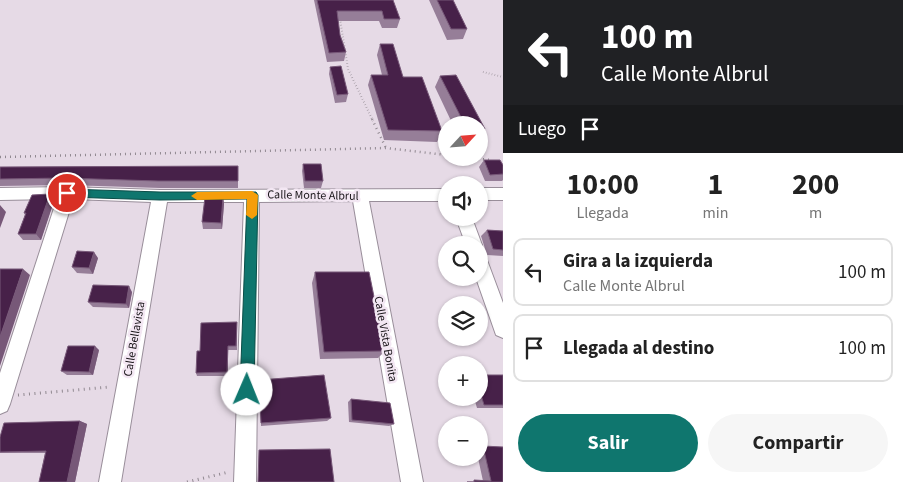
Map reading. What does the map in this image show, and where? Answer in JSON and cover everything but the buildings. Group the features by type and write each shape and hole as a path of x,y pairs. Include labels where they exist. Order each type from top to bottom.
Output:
{"street":[{"name":"Calle Monte Albrul","path":"0,194 67,193 160,196 438,195"},
{"path":"1,400 67,193"},
{"path":"488,194 503,194"},
{"path":"245,475 252,195"},
{"name":"Calle Bellavista","path":"110,482 160,196"},
{"name":"Calle Vista Bonita","path":"360,196 412,482"},
{"path":"488,286 503,329"}],"path":[{"path":"340,17 348,69 386,148"},
{"path":"483,72 503,77"},
{"path":"0,157 386,148 438,154"},
{"path":"488,160 494,160"},
{"path":"1,400 126,386"},
{"path":"187,482 206,476 245,475"}],"slow traffic":[{"path":"197,196 252,195 252,215"}],"route":[{"path":"67,193 160,196 252,195 247,390"}]}
